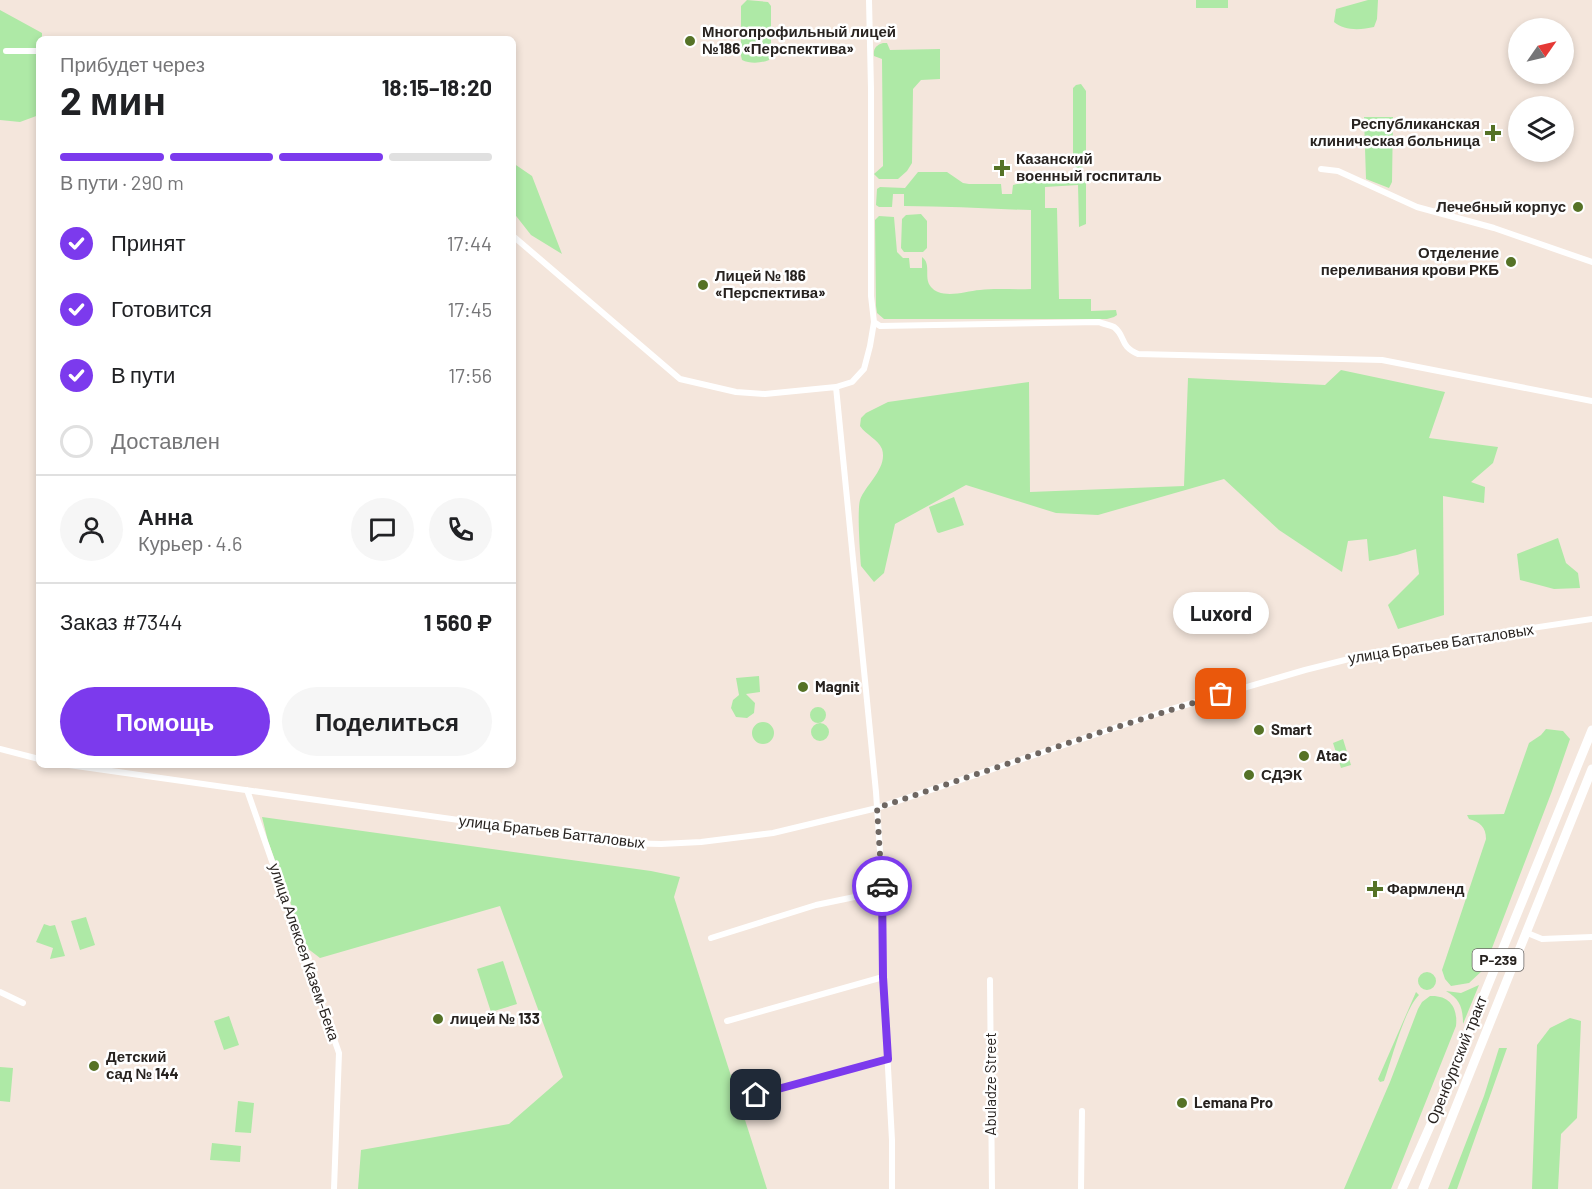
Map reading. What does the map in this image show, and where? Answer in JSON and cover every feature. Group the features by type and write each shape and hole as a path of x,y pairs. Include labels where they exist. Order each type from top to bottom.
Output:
{"main road":[{"name":"Оренбургский тракт","path":"1402,1189 1435,1115 1592,730"},
{"name":"Оренбургский тракт","path":"1423,1189 1592,769"}],"street":[{"path":"516,239 680,379 736,392 765,394 836,387 852,382 864,369 874,322 871,296 872,100 869,0"},
{"path":"6,51 36,51"},
{"path":"1322,169 1338,171 1417,207 1494,228 1592,262"},
{"path":"874,322 880,326 1099,322 1114,327 1123,344 1138,354 1382,360 1592,401"},
{"path":"836,387 877,808 883,895 883,977 892,1140 892,1189"},
{"name":"улица Братьев Батталовых","path":"90,768 609,841 661,844 701,842 773,833 877,808 1165,711 1305,670 1373,653 1433,642 1592,621"},
{"path":"0,749 36,758"},
{"name":"улица Алексея Казем-Бека","path":"247,790 339,1053 334,1189"},
{"path":"711,938 816,905 874,893 883,895"},
{"path":"1525,932 1542,939 1592,937"},
{"path":"728,1021 883,977"},
{"name":"Abuladze Street","path":"990,980 992,1189"},
{"path":"0,992 23,1003"},
{"path":"756,1095 888,1059"},
{"path":"1081,1189 1082,1111"}],"green space":[{"path":"747,0 768,2 771,6 771,55 769,60 752,63 742,60 741,6"},
{"path":"1196,0 1228,0 1228,8 1196,8"},
{"path":"1368,0 1378,0 1374,27 1353,29 1334,22 1336,9"},
{"path":"0,10 42,33 42,36 36,36 36,116 20,122 0,120"},
{"path":"887,43 890,50 940,49 940,79 921,80 913,89 912,163 898,179 879,179 874,174 883,166 882,59 874,54 878,45"},
{"path":"1081,84 1086,91 1086,163 1081,168 1077,168 1073,164 1073,88"},
{"path":"1364,117 1393,117 1392,182 1389,188 1366,179"},
{"path":"516,165 532,176 562,254 531,235 516,216"},
{"path":"918,172 947,172 963,183 969,184 1001,184 1002,194 1012,194 1013,185 1045,177 1084,178 1086,182 1086,224 1079,227 1078,185 1045,187 1045,208 1057,208 1059,299 1091,299 1091,311 1116,310 1117,315 1107,319 884,319 877,313 876,306 875,220 879,216 894,217 897,252 903,258 909,258 910,268 922,268 922,257 925,260 929,283 937,292 954,294 986,289 1031,289 1031,210 904,206 904,194 893,194 892,207 876,205 877,189 880,187 905,188"},
{"path":"921,214 927,221 927,248 923,252 904,252 901,248 902,219 906,215"},
{"path":"1341,370 1445,392 1429,438 1498,447 1493,463 1471,482 1485,487 1484,503 1443,496 1444,615 1398,629 1388,605 1419,574 1416,549 1369,561 1367,539 1348,541 1342,572 1279,530 1224,479 1098,515 1056,513 966,485 895,524 884,573 874,582 861,566 860,500 879,469 883,456 880,446 860,426 861,418 888,402 1029,382 1030,492 1184,486 1188,378 1325,385"},
{"path":"954,497 964,525 939,533 929,507"},
{"path":"1558,538 1566,563 1578,573 1580,588 1554,589 1520,580 1517,554"},
{"path":"759,676 760,692 746,694 755,703 754,713 747,718 736,717 731,708 733,700 739,695 736,678"},
{"path":"818,707 826,715 818,723 810,715"},
{"path":"763,722 771,725 774,733 771,741 763,744 755,741 752,733 755,725"},
{"path":"820,723 826,726 829,732 826,738 820,741 814,738 811,732 814,726"},
{"path":"1546,729 1563,731 1570,739 1552,791 1484,969 1469,983 1451,986 1442,970 1486,839 1482,826 1469,819 1467,815 1504,814 1529,743"},
{"path":"1343,739 1351,765 1341,768 1333,743"},
{"path":"262,817 651,871 680,877 674,897 767,1189 358,1189 361,1150 509,1124 563,1077 500,906 320,958 307,948 268,841"},
{"path":"86,917 95,945 80,950 71,921"},
{"path":"44,924 55,925 65,956 50,959 53,948 36,942"},
{"path":"503,961 517,1004 491,1012 477,969"},
{"path":"1427,972 1433,975 1436,981 1433,987 1427,990 1421,987 1418,981 1421,975"},
{"path":"1479,985 1463,1024 1460,1004 1446,991 1461,993"},
{"path":"1416,992 1419,995 1403,1023 1384,1081 1380,1082 1378,1079"},
{"path":"1430,996 1448,1000 1456,1014 1456,1026 1391,1189 1344,1189 1390,1082 1418,1009 1422,1002"},
{"path":"229,1016 239,1045 224,1050 214,1021"},
{"path":"1570,1018 1581,1021 1577,1118 1561,1134 1558,1189 1532,1189 1537,1045 1550,1028"},
{"path":"1499,1048 1507,1048 1457,1189 1448,1189 1484,1096"},
{"path":"0,1067 13,1068 10,1102 0,1101"},
{"path":"238,1101 254,1103 251,1133 235,1132"},
{"path":"212,1143 241,1146 240,1162 210,1160"}],"way so far":[{"path":"882,886 877,808 1221,694"}],"place":[{"name":"Многопрофильный лицей №186 «Перспектива»","path":"690,41"},
{"name":"Республиканская клиническая больница","path":"1493,133"},
{"name":"Казанский военный госпиталь","path":"1002,168"},
{"name":"Лечебный корпус","path":"1578,207"},
{"name":"Отделение переливания крови РКБ","path":"1511,262"},
{"name":"Лицей № 186 «Перспектива»","path":"703,285"},
{"name":"Magnit","path":"803,687"},
{"name":"Luxord","path":"1221,694"},
{"name":"Smart","path":"1259,730"},
{"name":"Atac","path":"1304,756"},
{"name":"СДЭК","path":"1249,775"},
{"name":"Фармленд","path":"1375,889"},
{"name":"лицей № 133","path":"438,1019"},
{"name":"Детский сад № 144","path":"94,1066"},
{"name":"Lemana Pro","path":"1182,1103"}],"route":[{"path":"756,1095 888,1059 883,977 882,886"}]}
